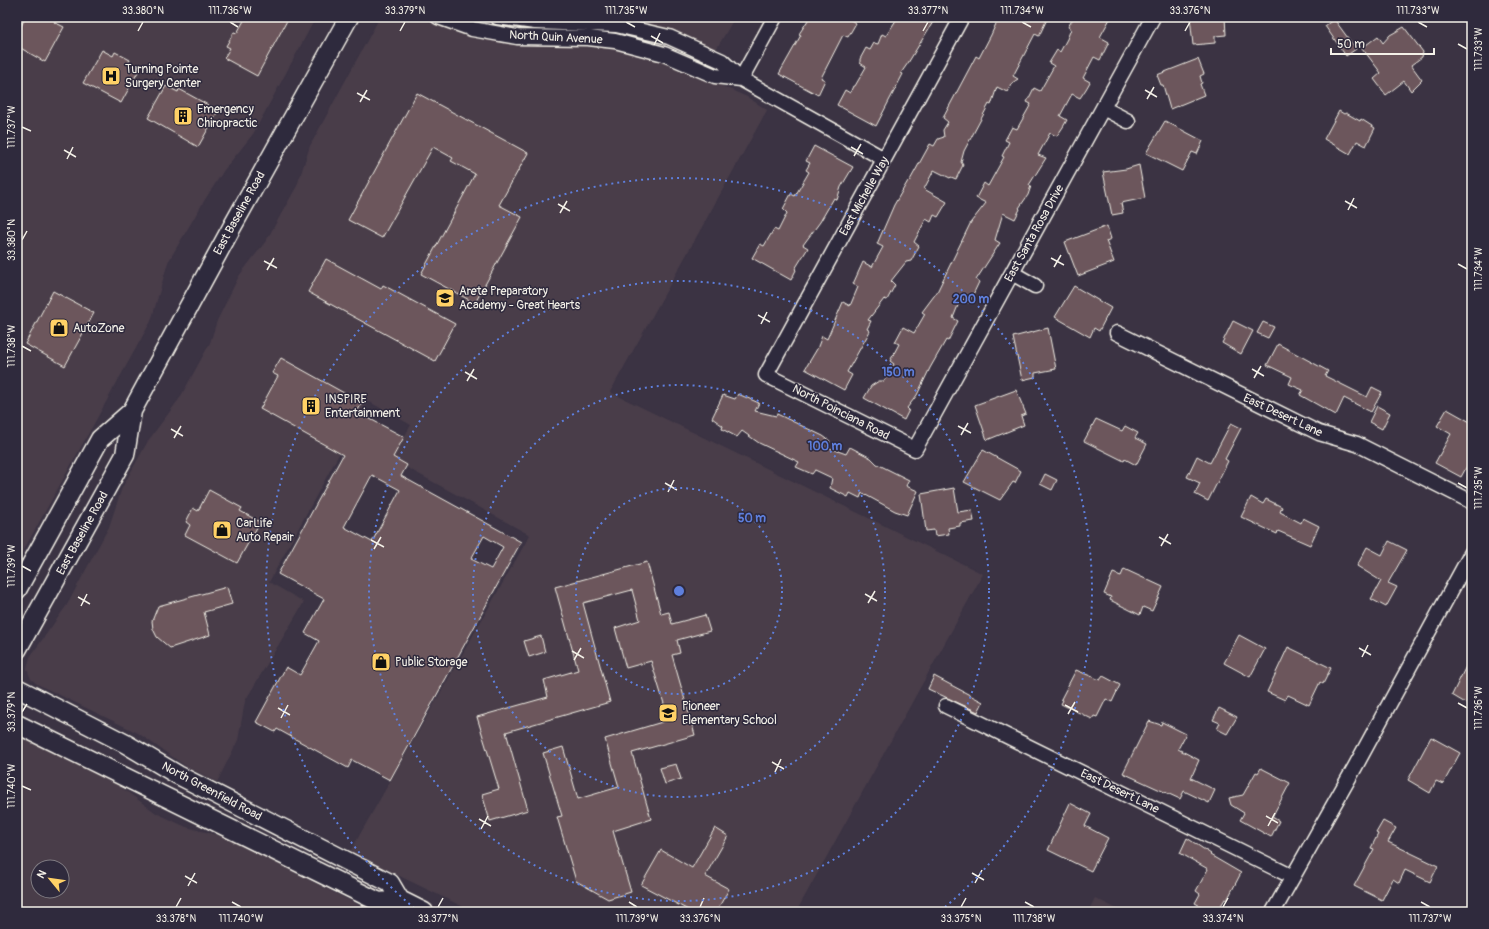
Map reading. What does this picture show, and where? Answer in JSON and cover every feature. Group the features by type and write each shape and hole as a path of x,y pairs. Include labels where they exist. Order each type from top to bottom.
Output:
{"main road":[{"name":"East Baseline Road","path":"17,650 125,455 132,411 228,233 349,17"},
{"name":"East Baseline Road","path":"17,590 100,439 132,411"},
{"name":"North Greenfield Road","path":"17,688 126,744 178,776 390,883 400,900 379,902 17,724"},
{"path":"205,817 209,791"},
{"path":"308,867 310,843"},
{"path":"400,900 424,912"}],"street":[{"name":"North Quin Avenue","path":"438,17 472,29 517,37 588,38 615,41 664,54 715,76 741,79"},
{"name":"North Quin Avenue","path":"497,17 535,22 616,25 663,36 695,48 722,61 741,79 884,159"},
{"path":"741,79 776,17"},
{"name":"East Michelle Way","path":"766,374 962,17"},
{"name":"East Santa Rosa Drive","path":"915,449 1153,17"},
{"path":"1103,108 1128,121"},
{"path":"1012,273 1035,286"},
{"name":"East Desert Lane","path":"1117,333 1319,433 1357,444 1472,502"},
{"name":"North Poinciana Road","path":"766,374 915,449"},
{"path":"1273,912 1472,552"},
{"name":"East Desert Lane","path":"946,706 1293,877"}],"shaded area":[{"path":"17,17 316,17 253,134 224,170 168,262 151,321 17,562"},
{"path":"380,17 420,17 444,28 476,37 512,43 606,48 644,54 672,64 747,97 767,110 610,392 983,574 796,912 474,912 350,852 530,535 406,467 407,465 393,457 411,425 368,401 269,582 304,602 245,701 238,740 217,782 187,767 138,733 37,684 31,679 27,669 30,657 67,605 109,527 122,488 148,441 180,398 210,343 217,321 239,276 266,241 297,186 310,146"},
{"path":"531,17 735,17 714,53 683,39"},
{"path":"17,734 115,783 156,813 186,827 225,837 372,912 17,912"},
{"path":"1095,898 1123,912 1088,912"}],"building":[{"path":"26,17 57,17 54,22 64,27 45,62 17,46 17,33"},
{"path":"246,17 289,17 257,76 224,58 230,48 226,46 234,32 237,33"},
{"path":"810,17 845,17 856,23 848,37 843,35 821,78 825,80 818,95 779,74 801,35 799,34"},
{"path":"898,17 936,17 901,73 903,74 876,126 837,105 845,90 850,93 866,67 860,63 860,59 866,48 870,50 874,43 878,44 882,34 886,36"},
{"path":"999,17 1048,17 1039,36 1035,34 1013,76 1018,79 1012,83 1007,92 997,87 991,105 989,104 964,151 961,162 963,165 956,179 950,178 934,170 924,189 947,202 938,217 934,215 931,222 926,219 914,242 919,246 911,261 906,262 891,281 895,285 887,300 884,299 868,320 871,321 867,329 870,331 847,372 852,375 844,390 805,369 817,349 822,336 827,339 843,302 850,306 858,287 853,284 863,262 872,267 883,247 877,244 894,205 908,181 909,182 930,144 934,146 938,139 944,137 943,130 948,122 943,118 976,56 979,58"},
{"path":"1074,17 1111,17 1100,37 1109,42 1100,60 1094,57 1083,78 1090,82 1086,89 1080,98 1072,94 1060,116 1067,120 1063,127 1057,136 1050,133 1038,155 1046,158 1029,185 1031,186 1028,195 1019,208 1020,209 1015,219 1003,213 995,240 1000,243 976,280 979,282 969,303 961,298 953,318 958,321 948,341 946,340 930,368 917,395 907,408 909,410 904,420 864,398 871,386 879,381 884,381 894,364 890,361 899,344 895,342 903,327 914,333 925,314 922,312 937,292 971,222 986,203 976,198 984,183 988,186 1004,157 1002,156 1009,142 1005,140 1012,127 1017,129 1031,104 1027,102 1034,88 1040,91 1054,66 1049,63 1057,50 1060,52 1071,29 1068,27"},
{"path":"1190,17 1225,17 1226,35 1215,36 1215,43 1193,45"},
{"path":"1334,19 1356,49 1346,56 1325,26"},
{"path":"1404,27 1423,52 1422,57 1411,65 1422,80 1411,91 1404,81 1386,95 1374,79 1381,73 1362,48 1378,36 1383,43 1390,35"},
{"name":"Turning Pointe Surgery Center","path":"102,50 113,56 115,52 130,60 128,64 139,70 121,103 83,83"},
{"path":"1198,59 1204,74 1200,76 1202,83 1200,84 1204,95 1170,109 1163,85 1161,85 1157,75"},
{"name":"Emergency Chiropractic","path":"166,86 178,92 179,89 208,105 206,107 217,113 198,147 148,118"},
{"path":"417,93 528,153 499,205 522,217 475,303 421,274 475,174 451,161 453,158 433,147 382,238 348,220"},
{"path":"1339,111 1344,114 1346,113 1360,121 1361,119 1375,128 1366,146 1357,141 1350,154 1324,139"},
{"path":"1165,121 1203,141 1197,154 1192,152 1182,171 1146,153"},
{"path":"814,146 853,167 841,187 837,200 834,198 820,222 803,245 808,248 795,269 796,270 791,280 752,258 760,244 764,246 774,229 778,231 787,213 783,209 791,194 795,196 809,172 806,170 810,163 806,161"},
{"path":"1139,165 1145,198 1121,203 1123,213 1112,215 1103,172 1126,169"},
{"path":"1107,226 1111,239 1106,241 1114,262 1078,276 1065,242"},
{"path":"326,259 381,289 383,285 455,324 435,361 308,292"},
{"path":"1074,286 1111,308 1099,331 1094,328 1090,337 1055,317"},
{"name":"AutoZone","path":"53,291 94,313 65,366 25,344"},
{"path":"1233,321 1253,331 1241,354 1222,343"},
{"path":"1263,322 1274,327 1268,338 1257,333"},
{"path":"1048,328 1056,369 1035,373 1035,377 1022,380 1013,337"},
{"path":"1278,344 1328,371 1325,376 1367,397 1372,387 1382,392 1371,412 1344,398 1336,415 1300,395 1303,390 1289,384 1292,377 1267,365"},
{"path":"281,358 362,403 357,412 404,437 393,457 407,465 401,476 521,542 390,780 352,760 348,768 277,729 275,732 256,722 286,667 300,675 319,641 305,633 324,599 278,574 343,455 260,409 278,376 272,373","holes":["372,475 400,490 372,542 344,527","484,536 503,547 491,569 471,559"]},
{"path":"1016,390 1026,414 1021,416 1024,425 987,440 975,405"},
{"path":"738,394 759,403 755,411 776,416 777,414 823,436 830,441 827,447 846,454 850,447 871,458 877,464 909,480 906,486 918,491 907,515 895,511 862,493 860,498 850,493 848,497 830,488 832,478 815,470 812,474 796,467 799,462 759,443 742,431 737,437 722,429 723,426 712,418 723,395 735,399"},
{"path":"1377,406 1390,413 1382,429 1369,422"},
{"path":"1447,409 1472,423 1472,457 1461,477 1435,463 1451,434 1437,426"},
{"path":"1096,419 1122,431 1125,426 1138,433 1135,438 1147,444 1136,465 1125,459 1124,461 1084,441"},
{"path":"1231,423 1241,428 1225,459 1228,461 1208,501 1195,494 1200,483 1187,477 1197,456 1210,463"},
{"path":"983,450 1021,471 1015,483 1013,482 1000,500 964,482"},
{"path":"1045,474 1057,480 1052,490 1040,484"},
{"path":"954,488 958,512 972,510 974,521 960,523 960,526 948,528 949,534 935,536 934,530 926,531 921,494"},
{"name":"CarLife Auto Repair","path":"209,490 242,508 240,511 260,522 237,563 185,535 190,525 186,522 193,508 198,511"},
{"path":"1251,497 1263,504 1266,499 1282,507 1280,512 1301,523 1303,518 1319,526 1310,545 1278,531 1277,534 1241,517"},
{"path":"1389,541 1407,550 1388,583 1397,587 1386,607 1371,599 1381,581 1357,566 1367,547 1382,555"},
{"path":"647,562 661,614 669,612 672,624 705,615 710,631 677,640 680,653 672,655 695,735 632,753 651,819 613,831 631,892 608,899 576,881 557,817 562,816 543,753 563,747 578,799 619,787 605,739 669,720 651,661 626,668 615,628 640,620 632,590 583,603 610,702 506,732 528,810 490,821 482,794 499,789 477,717 548,697 544,680 578,670 555,587"},
{"path":"1124,569 1163,587 1152,611 1143,607 1140,615 1110,600 1111,597 1104,594 1113,573 1121,576"},
{"path":"227,587 232,604 204,612 210,635 170,648 157,637 153,629 152,621 158,606"},
{"path":"1239,635 1265,649 1250,677 1224,663"},
{"path":"541,636 545,652 529,657 524,641"},
{"path":"1288,647 1331,668 1323,684 1320,682 1309,705 1288,695 1285,700 1267,692"},
{"path":"1472,654 1472,707 1452,695"},
{"path":"1076,670 1100,680 1103,676 1120,685 1112,702 1106,699 1097,717 1094,716 1092,719 1061,704 1063,700 1061,699"},
{"path":"934,676 983,702 978,712 928,689"},
{"path":"1219,708 1237,717 1227,734 1217,729 1220,723 1213,720"},
{"path":"1149,721 1161,725 1162,722 1186,734 1178,749 1199,760 1191,778 1215,790 1209,803 1184,791 1180,799 1123,773"},
{"path":"1431,737 1460,753 1443,784 1436,781 1430,793 1408,780"},
{"path":"676,764 681,779 665,784 660,768"},
{"path":"1261,768 1290,783 1272,817 1279,821 1271,837 1240,820 1244,813 1231,805 1229,798 1243,795 1256,772 1258,773"},
{"path":"1070,803 1091,814 1085,826 1108,838 1091,871 1048,850"},
{"path":"1383,821 1396,828 1388,842 1438,866 1430,882 1405,870 1399,883 1393,879 1382,900 1354,886 1374,849 1371,848 1378,834 1376,833"},
{"path":"715,828 728,836 705,876 729,889 716,912 692,912 641,885 661,850 692,868"},
{"path":"1187,838 1211,854 1210,855 1241,873 1227,900 1225,899 1217,912 1211,912 1195,903 1200,894 1196,891 1208,869 1180,853"}],"place":[{"name":"Turning Pointe Surgery Center","path":"111,76"},
{"name":"Emergency Chiropractic","path":"183,116"},
{"name":"Arete Preparatory Academy - Great Hearts","path":"445,298"},
{"name":"AutoZone","path":"59,328"},
{"name":"INSPIRE Entertainment","path":"311,406"},
{"name":"CarLife Auto Repair","path":"222,530"},
{"name":"Public Storage","path":"381,662"},
{"name":"Pioneer Elementary School","path":"668,713"}]}
